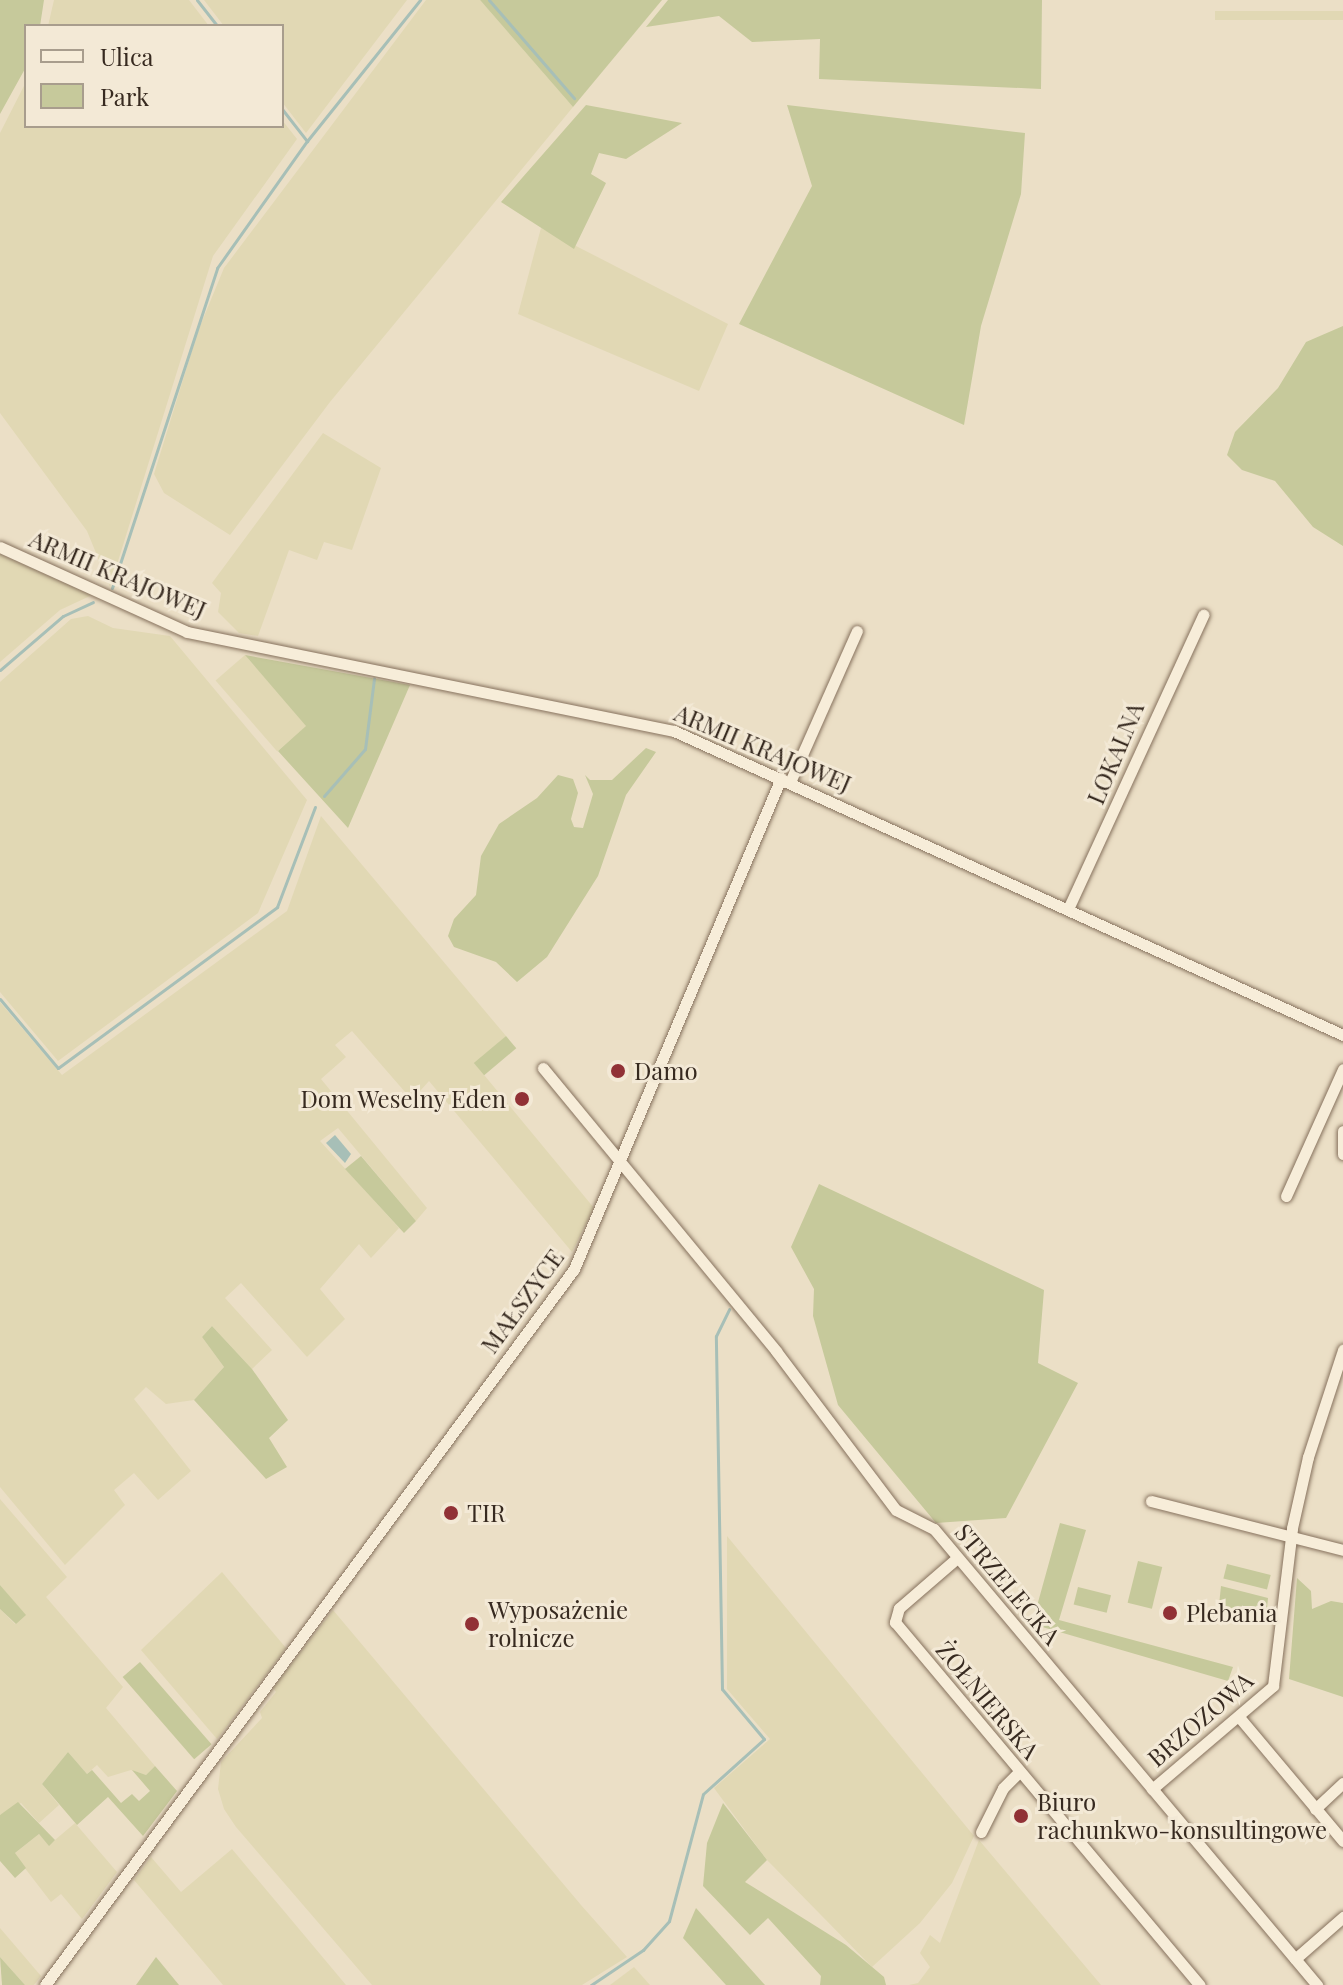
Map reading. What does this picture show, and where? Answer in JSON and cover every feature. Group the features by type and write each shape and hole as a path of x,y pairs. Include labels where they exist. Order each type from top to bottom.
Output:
{"street":[{"name":"ARMII KRAJOWEJ","path":"0,547 202,635 674,731 1343,1035"},
{"name":"LOKALNA","path":"1068,909 1203,615"},
{"name":"MAŁSZYCE","path":"45,1985 574,1269 786,780 857,631"},
{"name":"STRZELECKA","path":"543,1068 792,1372 896,1510 934,1529 1317,1985"},
{"path":"1286,1196 1343,1069"},
{"path":"1343,1131 1339,1147 1343,1154"},
{"name":"BRZOZOWA","path":"1152,1789 1273,1686 1291,1536 1338,1372 1341,1350"},
{"path":"1151,1501 1343,1550"},
{"name":"ŻOŁNIERSKA","path":"957,1558 899,1608 895,1622 1200,1985"},
{"path":"1239,1717 1343,1841"},
{"path":"981,1832 1003,1788 1019,1772"},
{"path":"1315,1809 1343,1783"},
{"path":"1295,1959 1343,1917"}],"shaded area":[{"path":"54,0 189,0 207,24 48,24"},
{"path":"204,0 407,0 306,133 284,105 284,24 222,24"},
{"path":"426,0 480,0 573,107 330,402 230,535 164,493 154,474 198,331 224,268"},
{"path":"1215,11 1343,11 1343,20 1215,20"},
{"path":"24,86 24,128 284,128 284,123 297,139 213,256 110,587 87,531 0,413 0,133"},
{"path":"541,228 728,324 699,391 518,314"},
{"path":"323,433 381,468 352,550 324,542 317,560 289,550 258,636 239,633 218,612 221,593 212,583"},
{"path":"0,554 92,595 60,610 0,662"},
{"path":"88,616 113,628 170,636 307,800 258,913 58,1061 0,992 0,682 71,619"},
{"path":"245,655 307,726 277,752 216,681"},
{"path":"321,816 506,1036 475,1064 594,1208 572,1252 429,1081 412,1100 352,1031 335,1045 346,1057 321,1079 427,1208 416,1221 338,1128 320,1141 399,1228 371,1258 359,1244 320,1289 345,1319 307,1357 241,1283 225,1298 272,1350 252,1369 212,1326 202,1337 224,1367 194,1400 166,1404 146,1387 134,1399 191,1471 158,1500 134,1473 114,1490 125,1505 65,1565 0,1487 0,1002 62,1075 287,911"},
{"path":"0,1499 67,1577 46,1597 123,1687 106,1708 155,1766 146,1775 131,1770 108,1777 97,1765 87,1774 68,1752 42,1784 59,1805 39,1823 21,1803 0,1815 0,1609 15,1624 25,1615 0,1585"},
{"path":"727,1536 974,1836 952,1883 920,1923 872,1967 767,1860 714,1788 770,1739 727,1689"},
{"path":"222,1572 286,1648 217,1739 141,1650"},
{"path":"333,1610 627,1957 582,1985 372,1985 236,1827 224,1809 218,1789 221,1762 262,1718 260,1712 276,1692 273,1688"},
{"path":"75,1823 117,1872 82,1919 61,1894 51,1902 14,1854 39,1834 49,1845"},
{"path":"979,1840 1101,1985 909,1985 918,1983 930,1967 920,1953 930,1935 940,1943"},
{"path":"232,1849 346,1985 223,1985 134,1880 151,1857 181,1892"},
{"path":"0,1928 41,1976 34,1985 25,1985 0,1957"},
{"path":"634,1967 650,1985 610,1985"}],"green space":[{"path":"0,0 44,0 40,24 24,24 24,71 0,114"},
{"path":"480,0 662,0 573,107"},
{"path":"668,0 1042,0 1041,89 819,79 820,39 752,42 719,16 646,27"},
{"path":"586,105 682,123 626,159 599,153 591,174 606,183 574,249 501,202"},
{"path":"787,105 1025,133 1021,194 981,326 964,425 739,324 812,186"},
{"path":"1343,326 1343,546 1313,527 1275,481 1242,470 1227,455 1235,432 1278,388 1306,342"},
{"path":"245,655 410,685 348,828 278,751 306,726"},
{"path":"646,748 656,752 626,795 598,876 547,957 517,982 496,962 454,947 448,936 454,919 476,895 481,856 499,824 537,798 558,775 573,779 578,793 571,819 574,827 583,828 593,794 585,775 590,780 612,780"},
{"path":"506,1036 516,1048 484,1075 474,1063"},
{"path":"361,1156 416,1221 404,1233 345,1169"},
{"path":"819,1184 1044,1290 1038,1363 1078,1383 1006,1518 936,1523 838,1405 813,1316 814,1289 791,1247"},
{"path":"212,1326 252,1369 288,1420 269,1438 287,1467 266,1479 194,1400 224,1367 202,1337"},
{"path":"1060,1523 1086,1530 1059,1620 1233,1667 1228,1681 1032,1624"},
{"path":"1138,1561 1162,1567 1152,1609 1128,1603"},
{"path":"1227,1564 1271,1575 1267,1589 1223,1579"},
{"path":"1297,1578 1311,1591 1312,1609 1331,1601 1343,1603 1343,1697 1289,1679"},
{"path":"0,1585 26,1615 16,1624 0,1609"},
{"path":"1221,1586 1268,1598 1266,1618 1219,1605"},
{"path":"1078,1587 1111,1595 1107,1613 1074,1604"},
{"path":"140,1662 212,1744 194,1759 123,1677"},
{"path":"68,1752 87,1774 92,1770 121,1803 132,1794 139,1801 150,1791 132,1770 146,1775 155,1766 177,1791 143,1836 108,1797 77,1825 42,1784"},
{"path":"18,1802 55,1840 49,1846 39,1834 15,1853 26,1868 15,1878 0,1861 0,1815"},
{"path":"723,1803 767,1860 745,1882 846,1945 884,1977 886,1985 820,1985 821,1976 768,1918 750,1935 703,1886 707,1843"},
{"path":"696,1908 765,1985 726,1985 683,1938"},
{"path":"0,1957 25,1985 2,1985"},
{"path":"156,1957 179,1985 136,1985"}],"water":[{"path":"335,1135 351,1154 345,1163 326,1143"}],"waterway":[{"path":"197,0 215,24"},
{"path":"112,588 217,268 307,141 420,0"},
{"path":"489,0 574,98"},
{"path":"284,112 307,141"},
{"path":"0,670 63,616 93,602"},
{"path":"324,796 365,749 374,679"},
{"path":"0,999 58,1068 277,907 315,807"},
{"path":"591,1985 643,1950 669,1921 703,1794 764,1739 722,1689 716,1336 729,1309"}],"place":[{"name":"Damo","path":"618,1071"},
{"name":"Dom Weselny Eden","path":"522,1099"},
{"name":"TIR","path":"451,1513"},
{"name":"Plebania","path":"1170,1613"},
{"name":"Wyposażenie rolnicze","path":"472,1624"},
{"name":"Biuro rachunkwo-konsultingowe","path":"1021,1816"}]}
